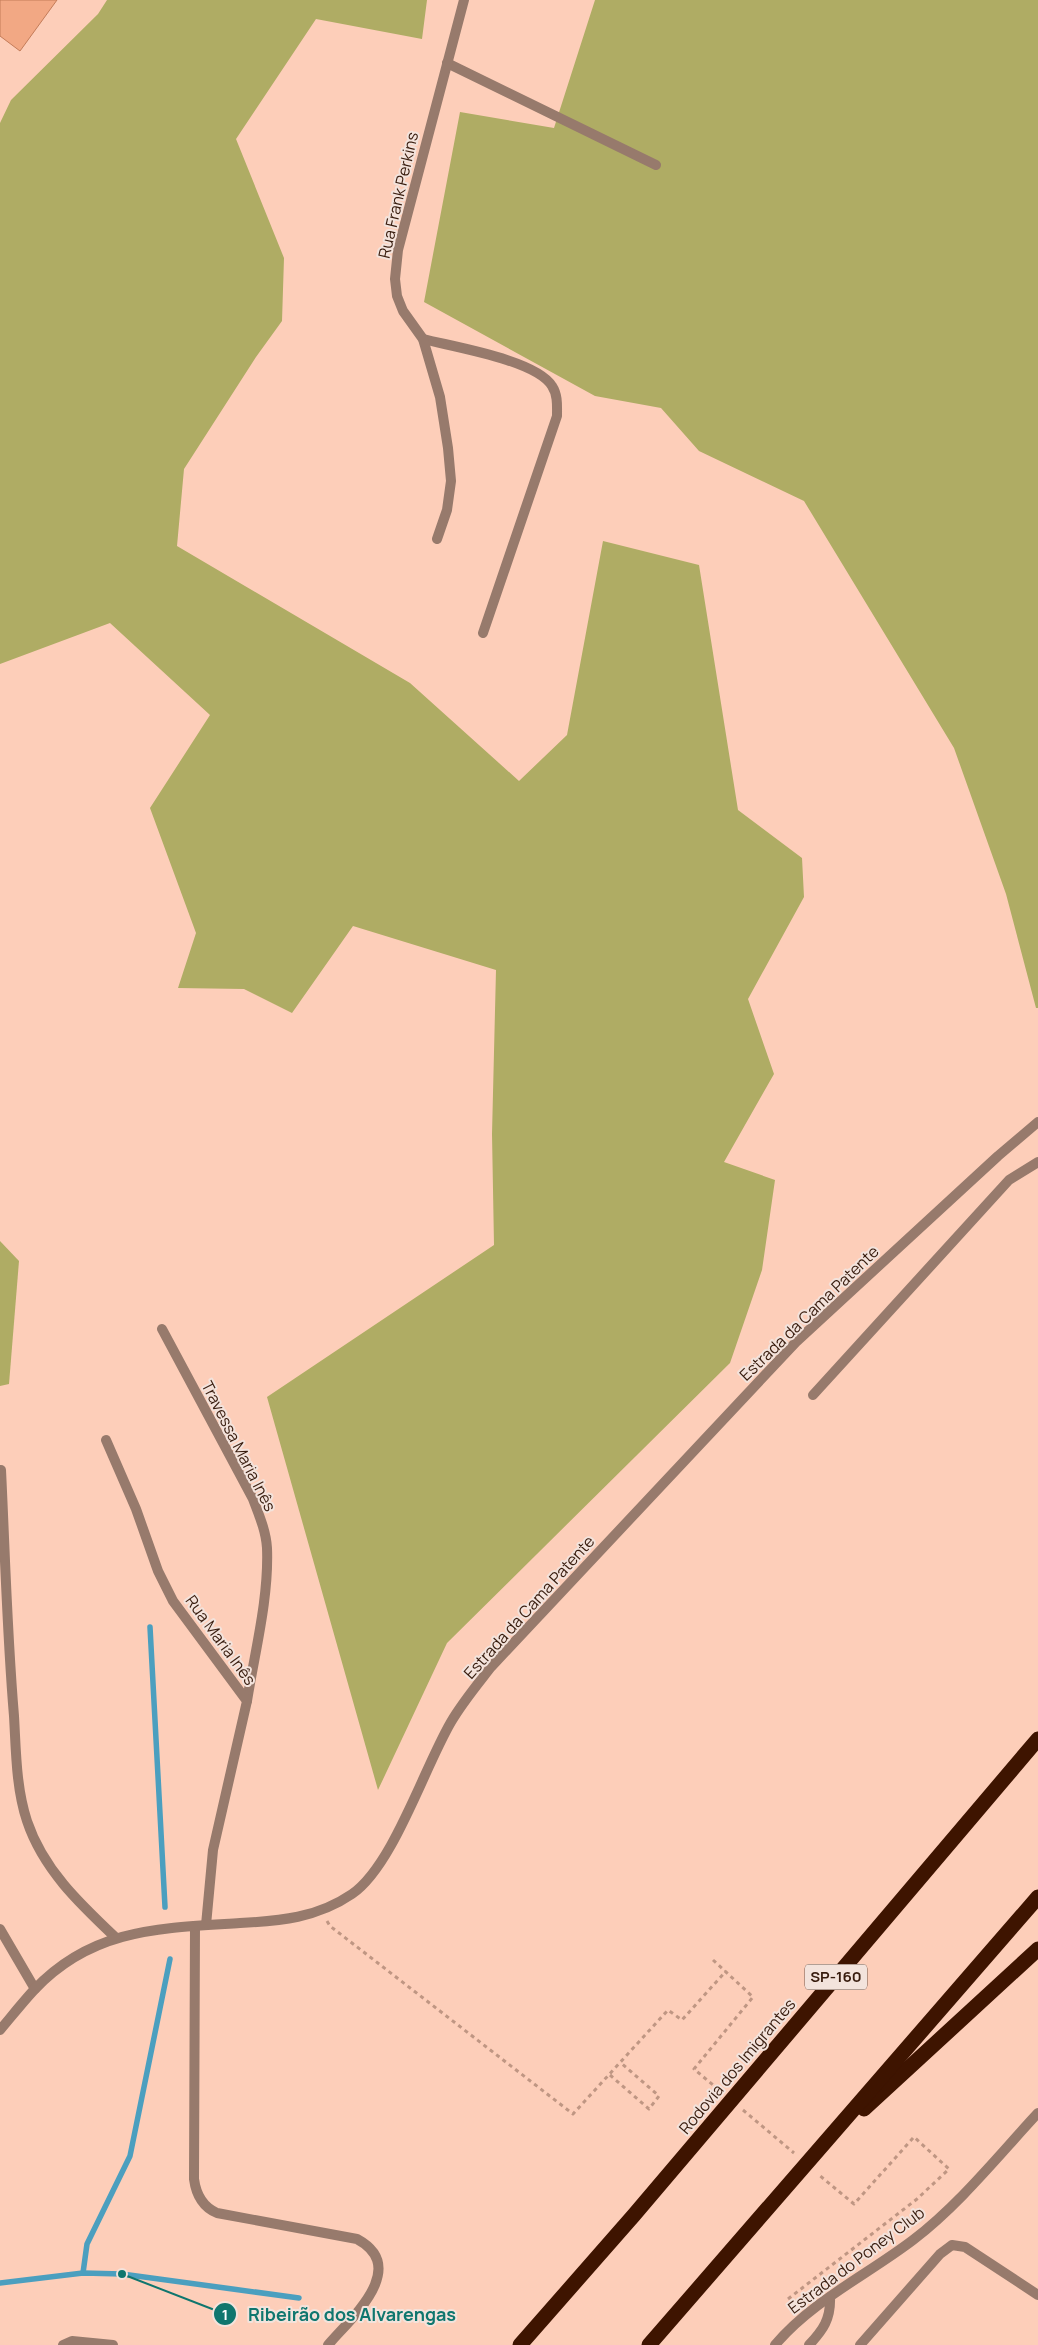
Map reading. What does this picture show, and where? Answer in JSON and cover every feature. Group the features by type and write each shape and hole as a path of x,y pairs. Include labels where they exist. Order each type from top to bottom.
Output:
{"highway":[{"name":"Rodovia dos Imigrantes","path":"520,2345 634,2215 1038,1740"},
{"path":"649,2345 809,2163 1038,1896"},
{"path":"809,2163 1038,1949"}],"street":[{"name":"Rua Frank Perkins","path":"436,539 447,510 451,481 440,398 423,339 403,311 397,296 395,280 398,250 464,0"},
{"path":"447,63 656,165"},
{"path":"423,339 527,366 543,375 552,387 557,401 557,416 483,633"},
{"name":"Estrada da Cama Patente","path":"0,2030 35,1989 58,1969 82,1953 115,1937 148,1930 287,1920 322,1910 351,1895 374,1874 451,1721 491,1667 796,1342 992,1161 1038,1122"},
{"path":"813,1395 1009,1180 1038,1162"},
{"name":"Travessa Maria Inês","path":"162,1329 253,1499 264,1528 267,1547 265,1584 247,1701"},
{"name":"Rua Maria Inês","path":"106,1440 136,1509 158,1571 173,1600 247,1701 213,1850 200,1926 194,2179 197,2192 209,2209 218,2213 357,2240 367,2245 375,2254 378,2278 373,2291 328,2345"},
{"path":"1,1470 12,1693 19,1784 27,1821 45,1859 66,1890 115,1937"},
{"path":"0,1929 35,1989"},
{"name":"Estrada do Poney Club","path":"774,2345 801,2318 914,2239 947,2210 1038,2113"},
{"path":"860,2345 940,2254 952,2246 965,2247 1038,2295"},
{"path":"809,2345 828,2322 831,2311 830,2297"},
{"path":"63,2345 72,2341 113,2345"}],"path":[{"path":"322,1910 330,1926 573,2114 668,2010 682,2020 726,1972"},
{"path":"713,1960 753,1997 694,2069 724,2094"},
{"path":"610,2075 649,2108 660,2096 621,2063"},
{"path":"740,2107 809,2163 854,2204 914,2137 949,2169 917,2198 788,2299"}],"shaded area":[{"path":"107,0 427,0 422,39 316,19 236,139 284,258 282,321 256,357 184,469 177,546 410,683 519,781 567,735 603,541 699,565 738,810 802,858 804,897 748,999 774,1074 724,1162 775,1180 762,1270 730,1363 447,1643 378,1790 267,1397 494,1245 492,1134 496,970 353,926 292,1013 244,989 178,988 196,933 150,808 210,715 110,623 0,664 0,123 11,100 98,14"},
{"path":"595,0 1038,0 1038,1008 1036,1008 1006,894 954,748 804,501 699,451 661,408 595,396 424,302 460,112 554,128"},
{"path":"0,1241 19,1261 9,1384 0,1386"}],"building":[{"path":"0,0 57,0 20,51 0,36"}],"waterway":[{"path":"150,1627 165,1907"},
{"path":"83,2273 87,2244 130,2156 170,1959"},
{"path":"0,2283 83,2273 122,2274 299,2298"}],"place":[{"name":"Ribeirão dos Alvarengas","path":"122,2274"}]}
